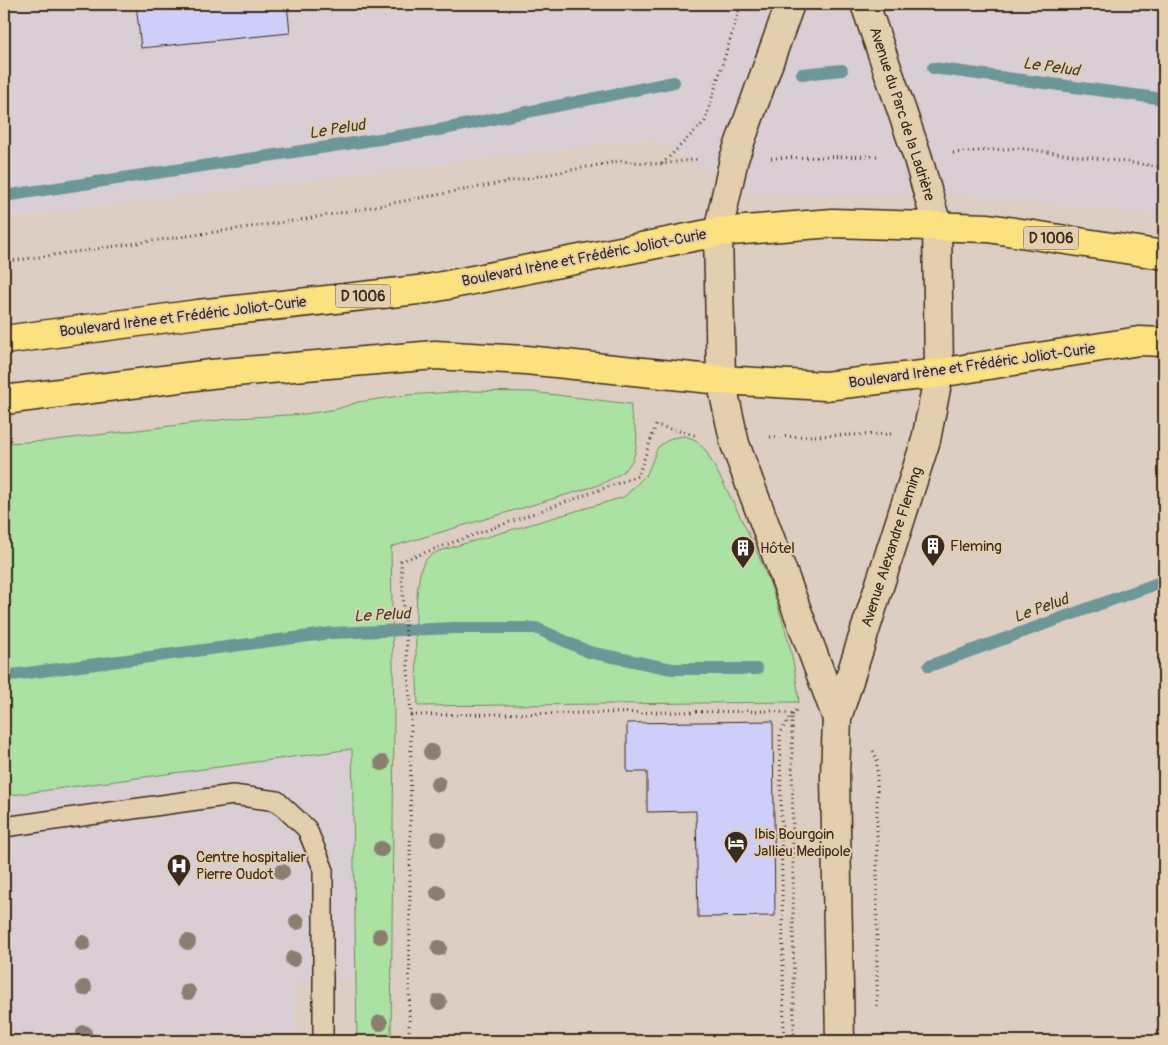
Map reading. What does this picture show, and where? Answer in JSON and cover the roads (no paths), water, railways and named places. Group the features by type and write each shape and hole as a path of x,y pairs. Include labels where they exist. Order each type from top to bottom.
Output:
{"main road":[{"name":"Boulevard Irène et Frédéric Joliot-Curie","path":"4,340 198,314 427,288 718,232 833,223 988,228 1164,255"},
{"name":"Boulevard Irène et Frédéric Joliot-Curie","path":"4,400 211,374 436,355 526,360 721,380 825,386 939,373 1139,341 1164,342"}],"street":[{"path":"718,232 734,160 790,4"},
{"name":"Avenue du Parc de la Ladrière","path":"866,4 917,155 937,225 939,373"},
{"name":"Avenue Alexandre Fleming","path":"718,232 721,380 735,444 837,718"},
{"name":"Avenue Alexandre Fleming","path":"840,1041 835,776 837,718 926,440 939,373"}],"lane":[{"path":"4,828 234,795 277,802 307,829 323,868 322,1041"}],"waterway":[{"name":"Le Pelud","path":"933,68 1164,99"},
{"path":"802,74 842,70"},
{"name":"Le Pelud","path":"4,196 439,130 674,82"},
{"name":"Le Pelud","path":"929,666 1164,581"},
{"name":"Le Pelud","path":"4,676 332,633 454,628 536,628 589,652 672,669 757,669"}],"place":[{"name":"Fleming","path":"933,567"},
{"name":"Hôtel","path":"743,569"},
{"name":"Ibis Bourgoin Jallieu Medipole","path":"736,864"},
{"name":"Centre hospitalier Pierre Oudot","path":"179,887"}]}
